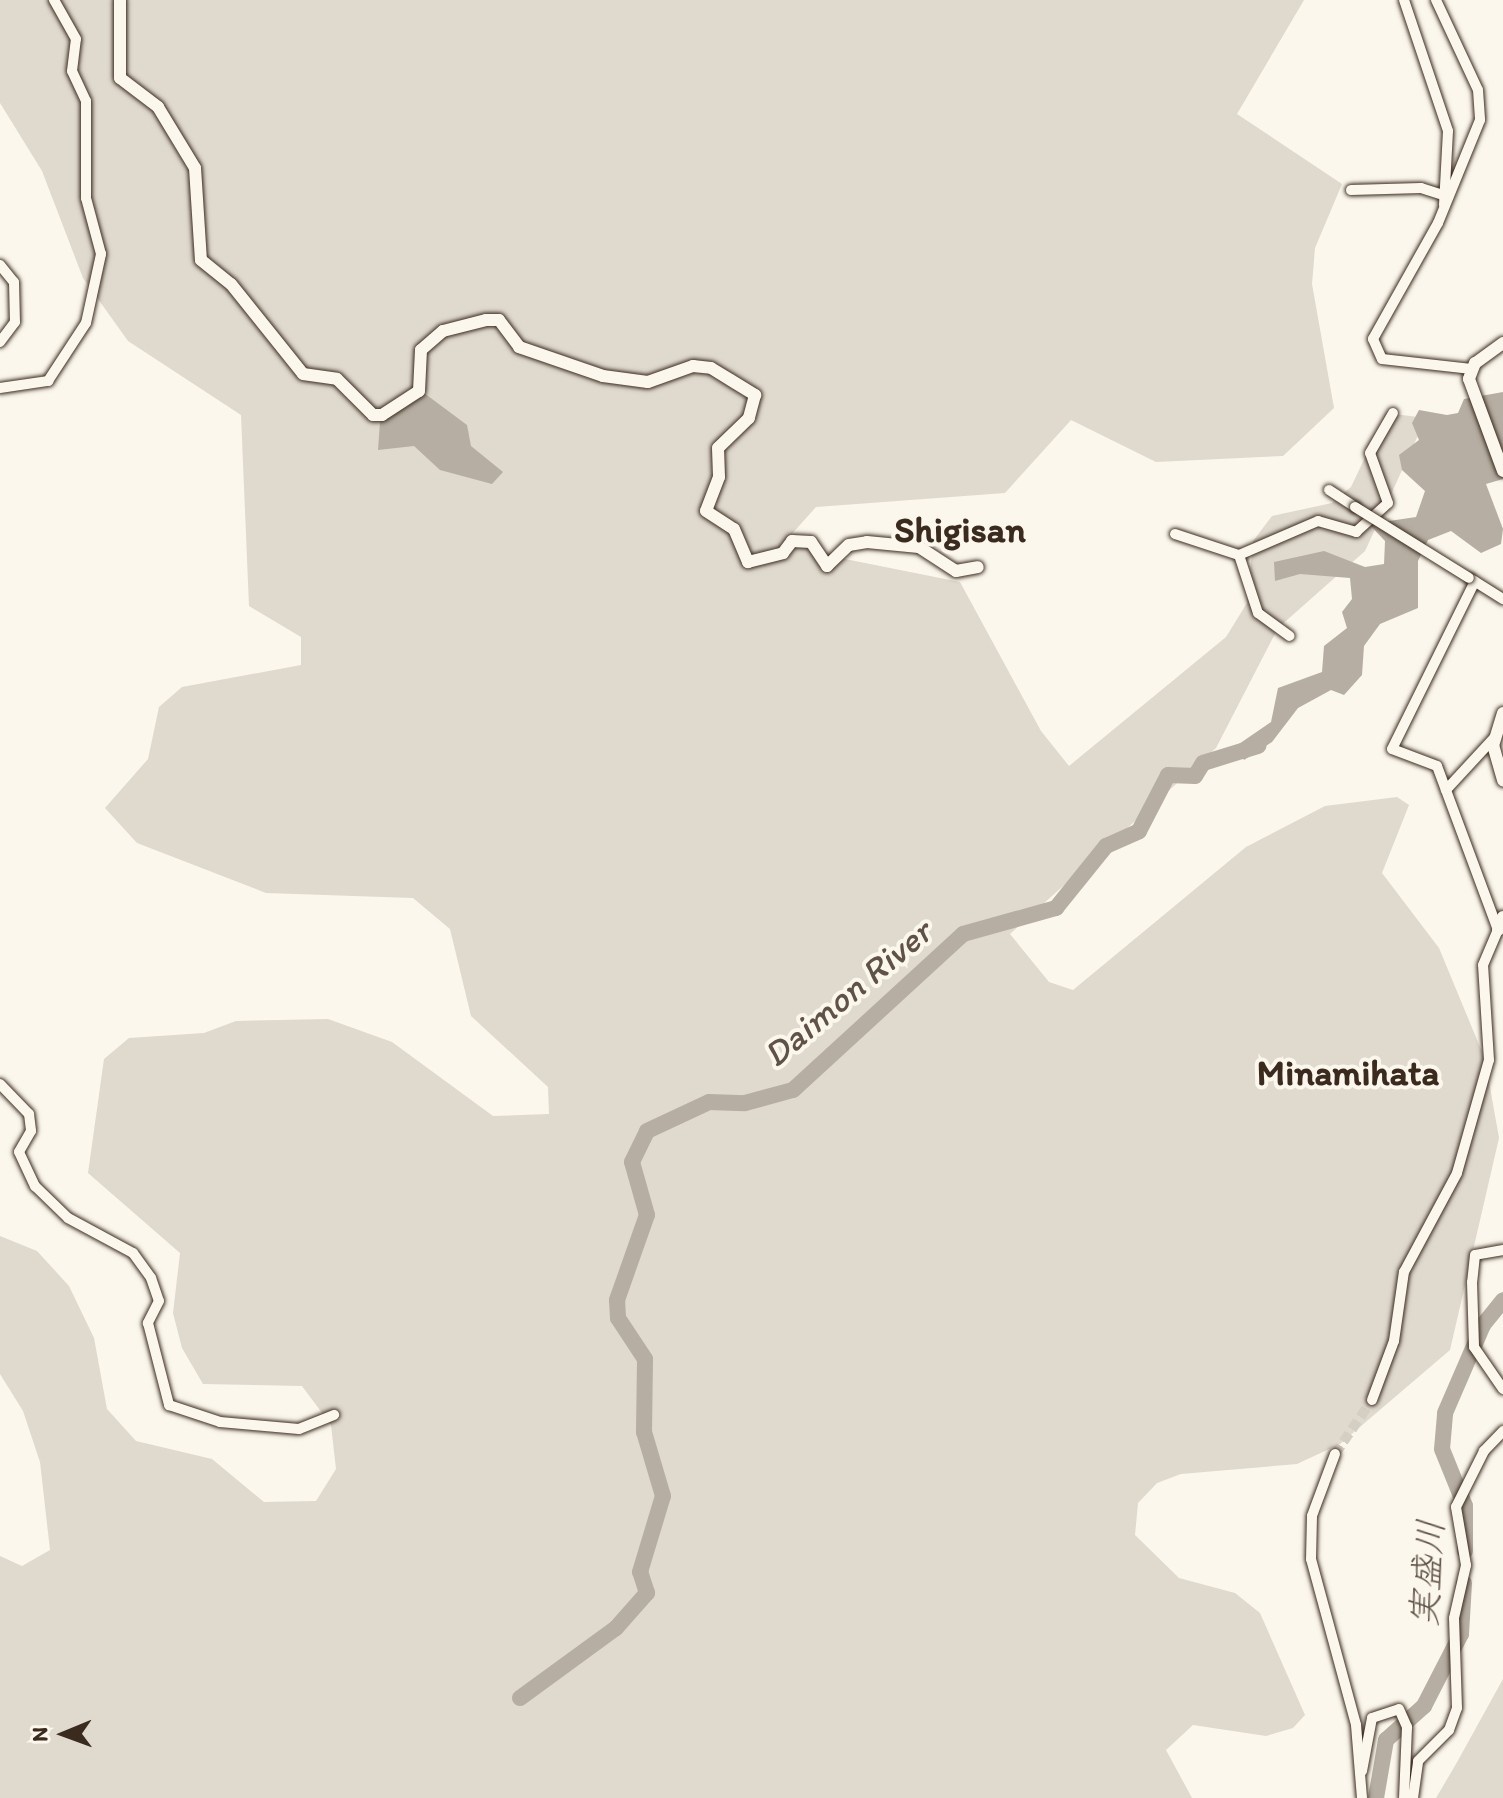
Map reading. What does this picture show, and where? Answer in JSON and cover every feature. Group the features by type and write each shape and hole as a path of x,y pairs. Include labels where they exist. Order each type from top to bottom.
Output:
{"main road":[{"path":"120,0 120,78 158,107 195,168 201,260 231,284 303,374 337,379 373,415 382,415 419,391 417,360 443,331 499,320 519,347 603,376 648,382 693,366 711,368 755,395 749,418 718,448 719,477 706,511 734,529 748,562 783,553 792,541 811,542 827,566 849,545 867,542 919,547 956,571 978,567"},
{"path":"1503,343 1470,376 1503,471"},
{"path":"1503,713 1493,739 1503,781"}],"street":[{"path":"0,388 48,381 86,323 101,254 86,198 86,101 72,71 76,39 54,0"},
{"path":"1404,0 1448,131 1444,200"},
{"path":"1436,0 1478,90 1480,120 1444,200 1373,339 1382,359 1470,376"},
{"path":"1351,190 1421,188 1444,200"},
{"path":"0,265 14,282 15,322 0,342"},
{"path":"1175,534 1239,555 1318,521 1356,532 1388,503 1370,453 1393,413"},
{"path":"1329,490 1503,599"},
{"path":"1239,555 1258,613 1290,636"},
{"path":"1372,1400 1390,1357 1404,1272 1474,1125 1491,1021 1483,965 1500,923 1437,766 1392,749 1472,580"},
{"path":"1446,790 1493,739"},
{"path":"0,1084 29,1114 31,1131 19,1152 35,1186 68,1218 133,1253 151,1278 159,1301 148,1323 169,1405 220,1422 299,1429 334,1415"},
{"path":"1503,1250 1475,1255 1472,1282 1474,1347 1503,1389"},
{"path":"1413,1798 1418,1761 1449,1730 1457,1708 1454,1618 1466,1565 1456,1507 1484,1451 1503,1431"},
{"path":"1335,1454 1312,1516 1311,1559 1362,1771"},
{"path":"1362,1798 1362,1771 1372,1718 1399,1709 1407,1727 1404,1798"}],"shaded area":[{"path":"0,0 1304,0 1237,114 1342,184 1315,248 1312,284 1334,408 1283,456 1156,462 1071,420 1005,493 816,507 790,536 810,552 960,582 1041,731 1069,766 1226,637 1247,603 1253,541 1272,516 1332,503 1351,487 1386,413 1426,418 1365,551 1278,628 1216,748 1010,934 1049,982 1073,990 1246,847 1325,806 1397,797 1409,805 1382,873 1439,948 1485,1059 1499,1138 1450,1350 1340,1444 1297,1464 1181,1474 1157,1483 1138,1503 1135,1535 1179,1578 1235,1593 1260,1613 1305,1715 1293,1728 1266,1736 1193,1725 1166,1750 1192,1798 0,1798 0,1556 22,1566 50,1550 40,1462 23,1411 0,1374 0,1236 37,1251 69,1286 94,1338 107,1409 136,1441 212,1459 264,1502 316,1501 336,1469 331,1425 302,1386 203,1384 182,1348 173,1313 180,1253 88,1173 104,1059 129,1038 204,1033 236,1021 328,1019 392,1042 493,1116 549,1114 548,1087 471,1016 450,929 413,898 266,893 137,843 105,808 148,759 159,707 182,687 301,665 301,637 249,606 241,415 128,341 83,278 42,171 0,103"},
{"path":"1503,392 1503,479 1486,484 1503,529 1501,544 1481,553 1451,531 1428,540 1418,561 1418,608 1380,624 1364,646 1362,675 1344,695 1331,690 1298,708 1272,742 1244,760 1236,746 1271,722 1278,688 1322,672 1324,646 1347,628 1342,612 1352,599 1350,578 1300,574 1275,581 1274,562 1324,551 1365,567 1384,564 1385,541 1369,524 1416,517 1425,491 1402,470 1399,455 1419,440 1412,423 1419,410 1447,415 1458,413 1464,399"},
{"path":"424,393 467,425 471,446 503,472 492,484 440,470 414,446 378,450 380,422"},
{"path":"1503,1679 1503,1798 1436,1798 1456,1764"}],"waterway":[{"name":"Daimon River","path":"520,1698 616,1628 647,1593 640,1572 663,1496 644,1432 645,1359 618,1318 617,1300 647,1215 632,1162 647,1131 709,1102 745,1103 793,1090 963,934 1056,908 1106,846 1139,831 1168,775 1195,776 1203,763 1258,746"},
{"name":"実盛川","path":"1465,1551 1465,1506 1442,1449 1445,1413 1483,1325 1503,1300"},
{"name":"実盛川","path":"1376,1798 1386,1740 1424,1706 1461,1634 1464,1583"}],"tunnel":[{"path":"1335,1454 1372,1400"}],"district":[{"name":"Shigisan","path":"960,530"},
{"name":"Minamihata","path":"1348,1073"}]}
